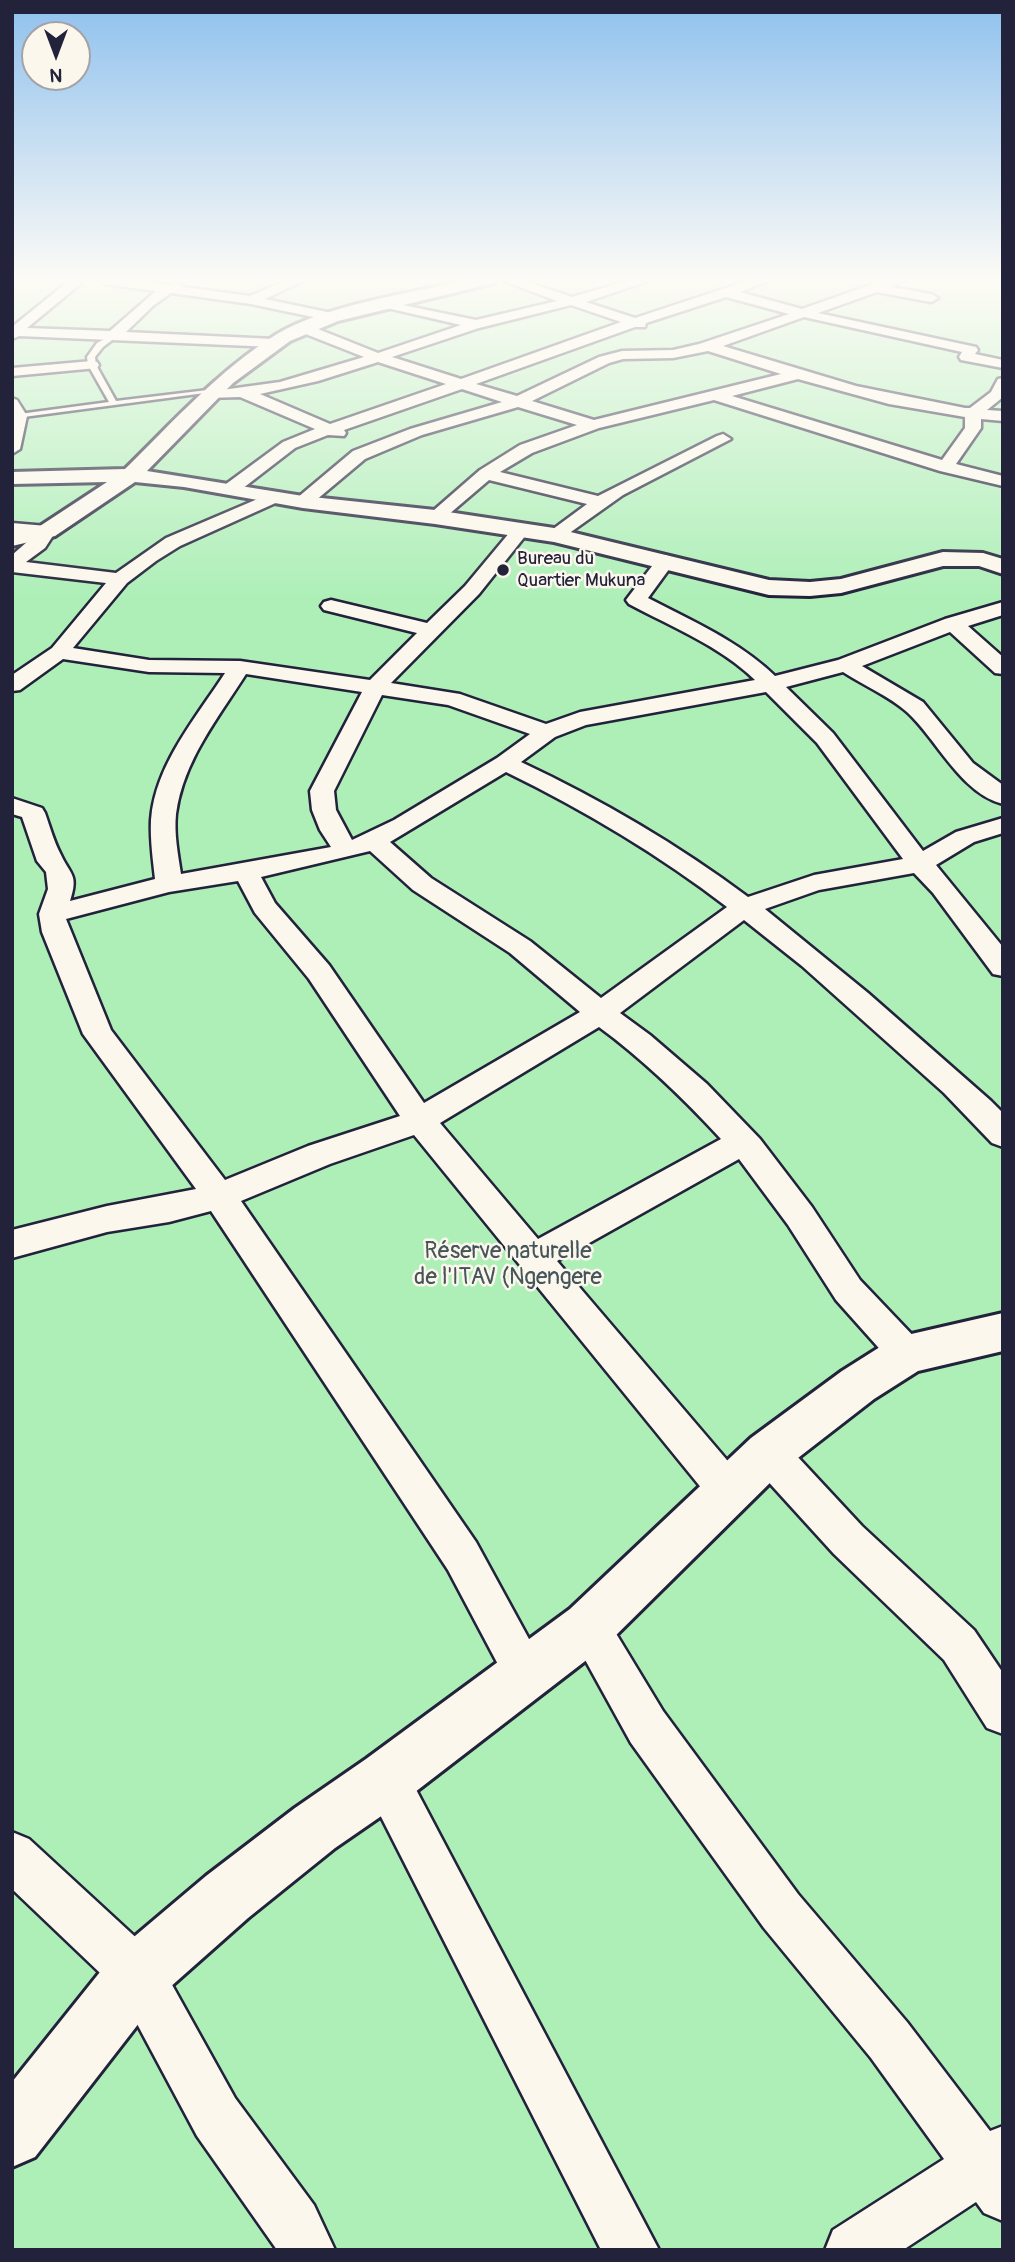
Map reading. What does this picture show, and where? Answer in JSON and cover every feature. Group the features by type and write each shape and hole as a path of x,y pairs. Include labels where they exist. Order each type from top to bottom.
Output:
{"street":[{"path":"12,539 47,531 131,475 223,386"},
{"path":"214,393 246,394 289,386"},
{"path":"232,488 289,445 456,386"},
{"path":"465,386 593,425"},
{"path":"303,502 359,455 379,446 517,402 551,386"},
{"path":"436,517 486,474 526,449 593,425 757,386"},
{"path":"834,386 973,413 1003,416"},
{"path":"973,413 997,394 1001,386"},
{"path":"246,394 328,430 379,446"},
{"path":"718,396 946,467 1003,481"},
{"path":"12,449 16,410"},
{"path":"946,467 973,428 973,413"},
{"path":"554,535 600,502 723,439"},
{"path":"486,474 600,502"},
{"path":"12,478 131,475 232,488 303,502 436,517 554,535 760,586 804,590 842,585 911,563 934,559 971,558 1001,564"},
{"path":"12,685 59,652 120,579 173,542 274,497"},
{"path":"12,528 47,531"},
{"path":"346,851 332,830 324,810 322,791 376,686 472,590 521,530"},
{"path":"12,565 38,544 47,531"},
{"path":"666,561 636,600 717,642 749,663 771,684 825,738 850,768 920,864 942,887 1003,967"},
{"path":"12,565 120,579"},
{"path":"331,606 430,630"},
{"path":"52,914 169,884 246,872 346,851 374,841 505,763 547,732 580,719 771,684 846,665 952,623 1003,608"},
{"path":"952,623 1003,668"},
{"path":"59,652 149,666 240,667 376,686 452,699 547,732"},
{"path":"846,665 915,707 965,768 1003,797"},
{"path":"169,884 163,830 167,797 184,757 240,667"},
{"path":"505,763 543,780 647,837 743,908 857,998 952,1082 1003,1135"},
{"path":"12,806 33,813 50,862 59,870 61,889 52,914 56,932 98,1034 219,1196 462,1556 525,1672"},
{"path":"12,1244 107,1219 169,1209 219,1196 319,1155 420,1121 600,1013 743,908 814,883 920,864 965,837 1003,825"},
{"path":"374,841 422,884 520,947 640,1042 687,1084 743,1142 800,1216 848,1290 907,1354"},
{"path":"246,872 264,907 319,972 420,1121 730,1493"},
{"path":"533,1258 743,1142"},
{"path":"12,2134 138,1974 227,1897 315,1828 386,1779 588,1627 730,1493 768,1453 858,1385 907,1354 1003,1332"},
{"path":"768,1453 848,1540 959,1645 1003,1712"},
{"path":"588,1627 647,1727 708,1807 780,1911 996,2171 853,2250"},
{"path":"386,1779 631,2250"},
{"path":"12,1856 138,1974 216,2116 294,2225 307,2250"}],"lane":[{"path":"104,386 113,402"},
{"path":"16,410 214,393"}],"green space":[{"name":"Réserve naturelle de l'ITAV (Ngengere","path":"12,386 1003,386 1003,2250 12,2250"}],"place":[{"name":"Bureau du Quartier Mukuna","path":"503,570"}]}
